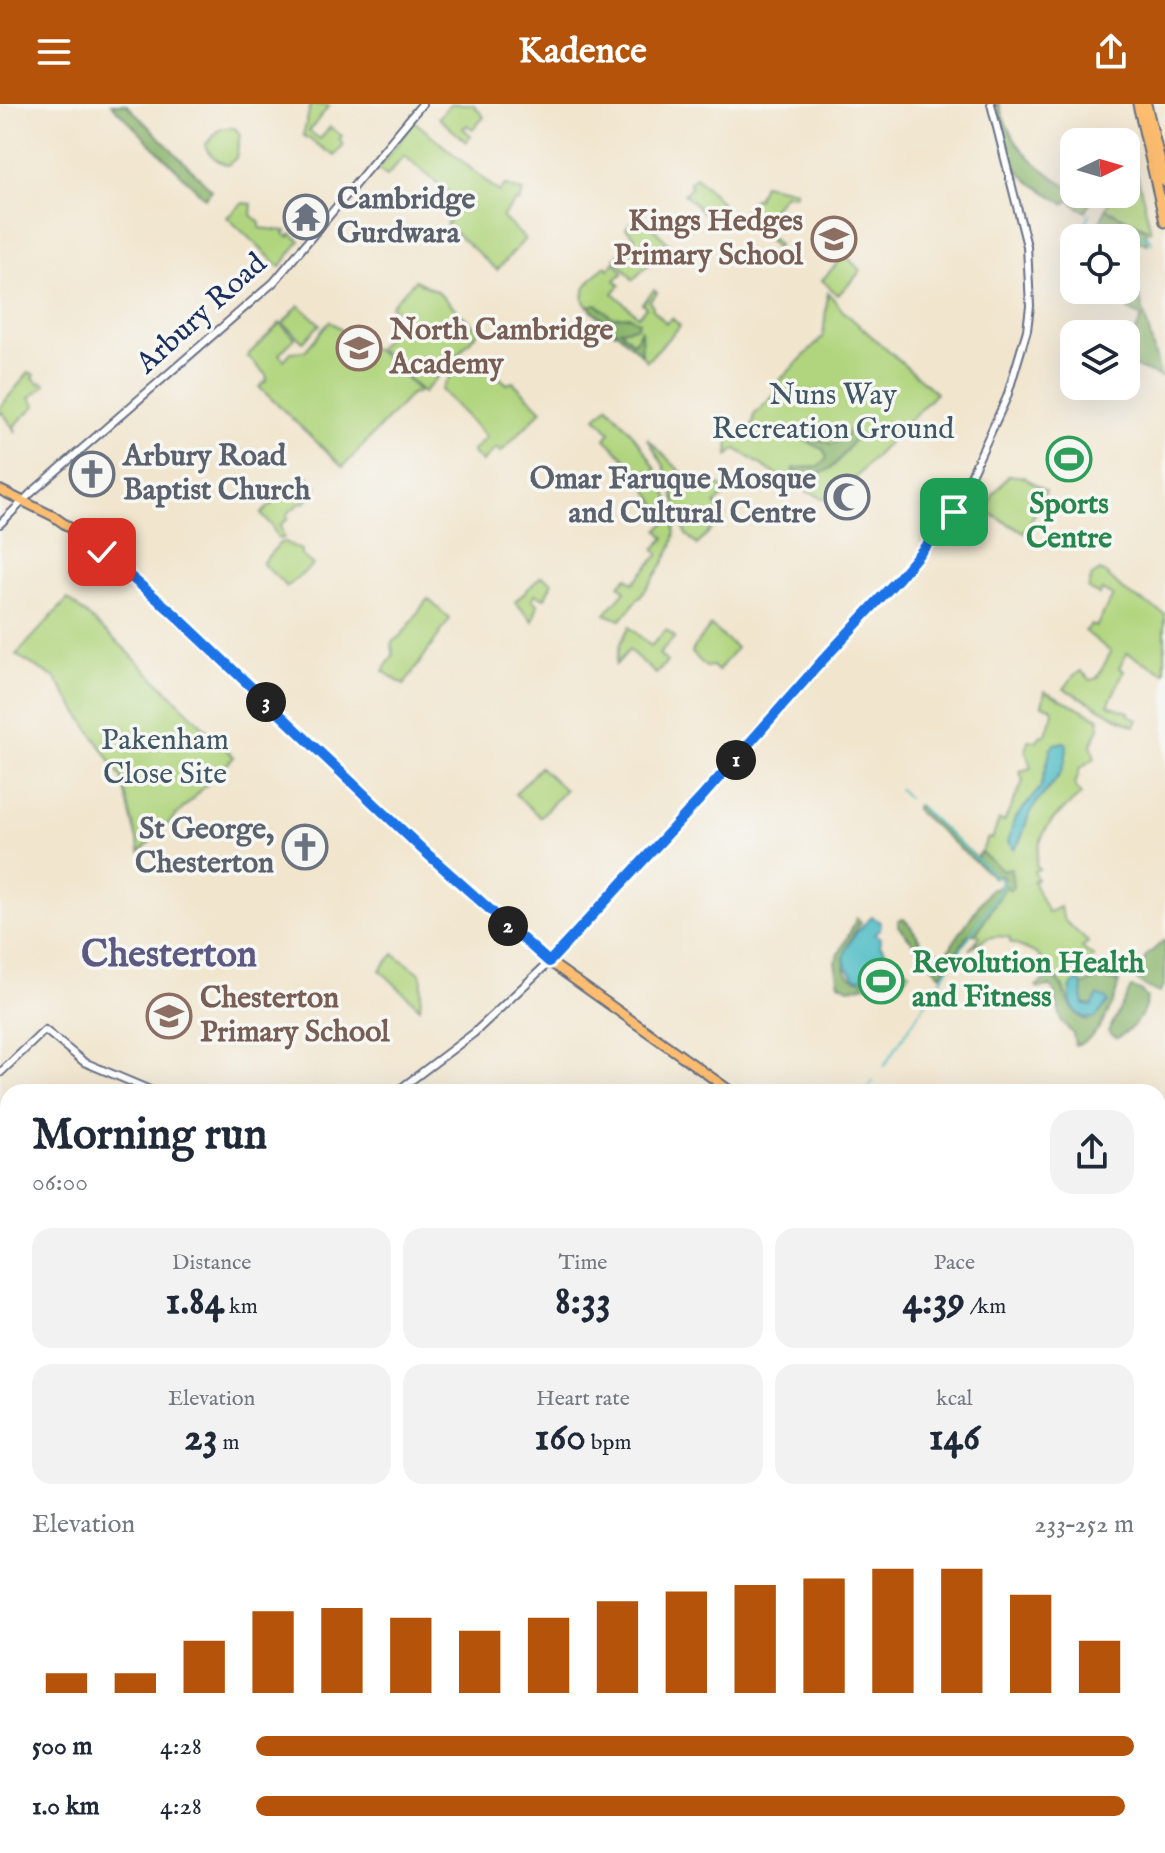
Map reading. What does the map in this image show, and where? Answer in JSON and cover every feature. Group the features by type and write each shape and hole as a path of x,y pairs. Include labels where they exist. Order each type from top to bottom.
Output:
{"highway":[{"path":"1138,104 1165,222"},
{"path":"1147,108 1165,182"}],"main road":[{"path":"0,490 77,531 161,602 396,826 549,962 721,1084"}],"street":[{"name":"Arbury Road","path":"0,524 274,282 422,104"},
{"path":"407,1084 474,1033 549,962 700,799 947,522 963,495 1007,397 1027,330 1030,306 1027,246 991,104"},
{"path":"0,1073 45,1030 84,1062 136,1084"}],"green space":[{"path":"111,104 126,104 212,190 205,198"},
{"path":"311,104 329,106 309,131 320,139 330,127 342,136 339,140 344,145 335,156 303,135"},
{"path":"450,104 473,104 484,117 473,129 467,125 463,128 471,136 466,142 439,118"},
{"path":"996,104 999,104 1005,122 1024,151 1060,182 1060,201 1030,182 1012,165"},
{"path":"414,121 499,192 505,185 523,192 519,203 516,201 502,217 525,239 497,270 446,224 463,204 404,156 387,176 378,170"},
{"path":"221,128 235,128 240,134 236,158 228,165 214,158 205,145"},
{"path":"696,177 722,203 708,217 684,194"},
{"path":"763,184 796,191 794,195 785,194 758,225 778,245 776,248 741,214 757,199"},
{"path":"1140,186 1151,231 1140,224 1106,209 1140,208"},
{"path":"243,203 252,204 251,215 260,223 260,228 286,231 284,234 289,237 292,234 300,241 280,267 227,217"},
{"path":"1106,209 1136,224 1099,224"},
{"path":"639,214 669,244 633,280 615,258 635,237 626,228"},
{"path":"1140,226 1146,229 1148,244 1140,241"},
{"path":"845,255 861,271 838,295 822,280"},
{"path":"615,262 623,273 615,280 620,285 613,293 638,316 646,307 642,303 654,290 657,293 649,301 652,308 666,323 672,318 680,326 647,361 584,302 584,291 589,282 605,266 608,269"},
{"path":"415,280 437,291 479,331 423,393 378,348 403,317 407,317 390,306"},
{"name":"Nuns Way Recreation Ground","path":"828,292 843,311 936,393 834,503 791,484 736,449 728,456 729,433 737,441 753,425 754,415 775,394 775,385 823,337"},
{"path":"1140,297 1161,377 1140,369 1142,317 1128,310 1129,304 1140,304"},
{"path":"597,304 612,317 629,316 639,322 637,327 620,330 633,342 641,329 642,355 588,306"},
{"path":"299,305 320,324 303,342 283,323"},
{"path":"330,321 350,337 355,336 376,350 419,391 412,393 343,467 259,387 267,380 266,375 247,356 280,323 295,338 279,354 284,360 291,352 305,351"},
{"path":"488,354 501,368 497,375 507,384 513,382 542,410 501,452 496,448 482,462 472,452 486,437 441,390 455,369 474,363"},
{"path":"29,372 40,384 46,385 30,398 36,405 14,426 16,432 3,413 0,414 0,407"},
{"path":"608,406 639,442 655,467 667,495 675,530 673,543 661,567 621,620 605,614 625,591 619,585 627,577 633,583 659,554 654,549 665,538 658,530 667,521 632,465 605,439 610,432 596,417"},
{"path":"850,428 856,437 837,463 815,474 793,471 794,468 819,467 827,458 824,450 801,438 803,435 833,444 846,436"},
{"path":"647,438 699,490 710,480 728,491 715,504 725,515 697,545 685,533 683,515 678,510 664,466"},
{"path":"305,473 317,486 306,502 287,514 288,519 280,525 284,538 278,539 261,514"},
{"path":"1009,475 1024,477 1046,491 1025,533 987,512 993,495"},
{"path":"285,542 301,550 301,555 313,565 287,587 262,563 280,543"},
{"path":"1100,571 1124,591 1165,614 1165,673 1127,653 1119,668 1124,671 1108,705 1129,712 1138,720 1135,726 1064,689 1081,671 1091,680 1097,678 1111,652 1085,631 1091,625 1096,627 1113,596 1102,590 1099,595 1088,589 1091,577"},
{"path":"541,576 552,582 545,598 535,594 532,600 538,604 533,621 515,602"},
{"name":"Pakenham Close Site","path":"68,599 122,646 234,757 140,852 121,777 55,678 16,655"},
{"path":"428,599 450,619 404,685 383,671 393,655 392,642 403,633"},
{"path":"711,626 736,648 718,671 713,666 706,667 692,653"},
{"path":"629,627 651,646 666,630 675,637 659,654 667,662 656,674 629,650 615,666 620,644"},
{"path":"1045,691 1099,718 1099,728 1091,745 1095,758 1080,768 1075,785 1081,795 1055,817 1044,832 1036,865 1039,869 1034,871 1037,879 1033,881 1048,913 1060,907 1064,920 1088,942 1082,948 1094,957 1086,965 1092,971 1098,967 1102,971 1108,965 1117,973 1119,984 1100,1027 1078,1016 1062,985 1037,954 1010,942 1010,938 988,938 969,950 980,936 976,934 1006,886 1003,878 978,858 988,838 992,839 999,820 1004,822 1023,782 1020,771 1031,768 1026,751 1028,740 1037,741 1046,734 1053,713 1052,708 1042,705","holes":["1064,742 1060,775 1031,810 1020,842 1014,848 1041,787 1055,744"]},
{"path":"540,767 565,790 540,817 515,794"},
{"path":"917,806 977,858 980,852 1003,870 1011,868 1013,887 1010,890 1006,886 976,934 969,934 941,975 898,926 898,920 904,919 911,927 926,955 930,957 940,952 945,955 990,889 999,887 1003,878 997,875 994,878 919,813 915,809"},
{"path":"857,918 861,922 848,947 844,965 853,978 864,981 862,986 849,988 839,983 835,962"},
{"path":"1165,940 1165,984 1159,993 1137,980 1146,956"},
{"path":"887,953 892,954 910,972 900,986 887,968 869,985 862,986 863,976 875,970"},
{"path":"394,954 420,973 420,1008 380,970"},
{"path":"1055,977 1075,1012 1087,1021 1095,1018 1096,1001 1092,1006 1084,1004 1083,985 1098,978 1115,982 1119,979 1115,998 1099,1028 1075,1045 1073,1034 1062,1022 1053,989 1036,986 1047,978"},
{"path":"1131,988 1141,991 1147,998 1146,1005 1137,1021 1117,1038 1108,1032"}],"water":[{"path":"1064,742 1067,744 1064,765 1032,809 1014,849 1008,842 1014,820 1041,787 1051,748"},
{"path":"872,917 881,922 874,934 881,938 880,945 887,953 871,975 857,979 845,963 846,951"},
{"path":"1078,981 1083,985 1084,1005 1092,1006 1098,995 1107,999 1108,1003 1095,1018 1083,1016 1074,1009 1070,992 1071,986"}],"waterway":[{"path":"1085,224 1090,213"},
{"path":"1102,220 1151,239 1152,244"},
{"path":"899,789 908,798"},
{"path":"884,1066 1004,884 918,805"}],"place":[{"name":"Cambridge Gurdwara","path":"306,217"},
{"name":"Kings Hedges Primary School","path":"834,239"},
{"name":"North Cambridge Academy","path":"359,348"},
{"name":"Sports Centre","path":"1069,459"},
{"name":"Arbury Road Baptist Church","path":"92,474"},
{"name":"Omar Faruque Mosque and Cultural Centre","path":"847,497"},
{"name":"St George, Chesterton","path":"305,847"},
{"name":"Revolution Health and Fitness","path":"881,981"},
{"name":"Chesterton Primary School","path":"169,1016"}],"district":[{"name":"Chesterton","path":"169,956"}],"route":[{"path":"102,552 172,612 423,850 549,962 899,578 954,512"}]}
